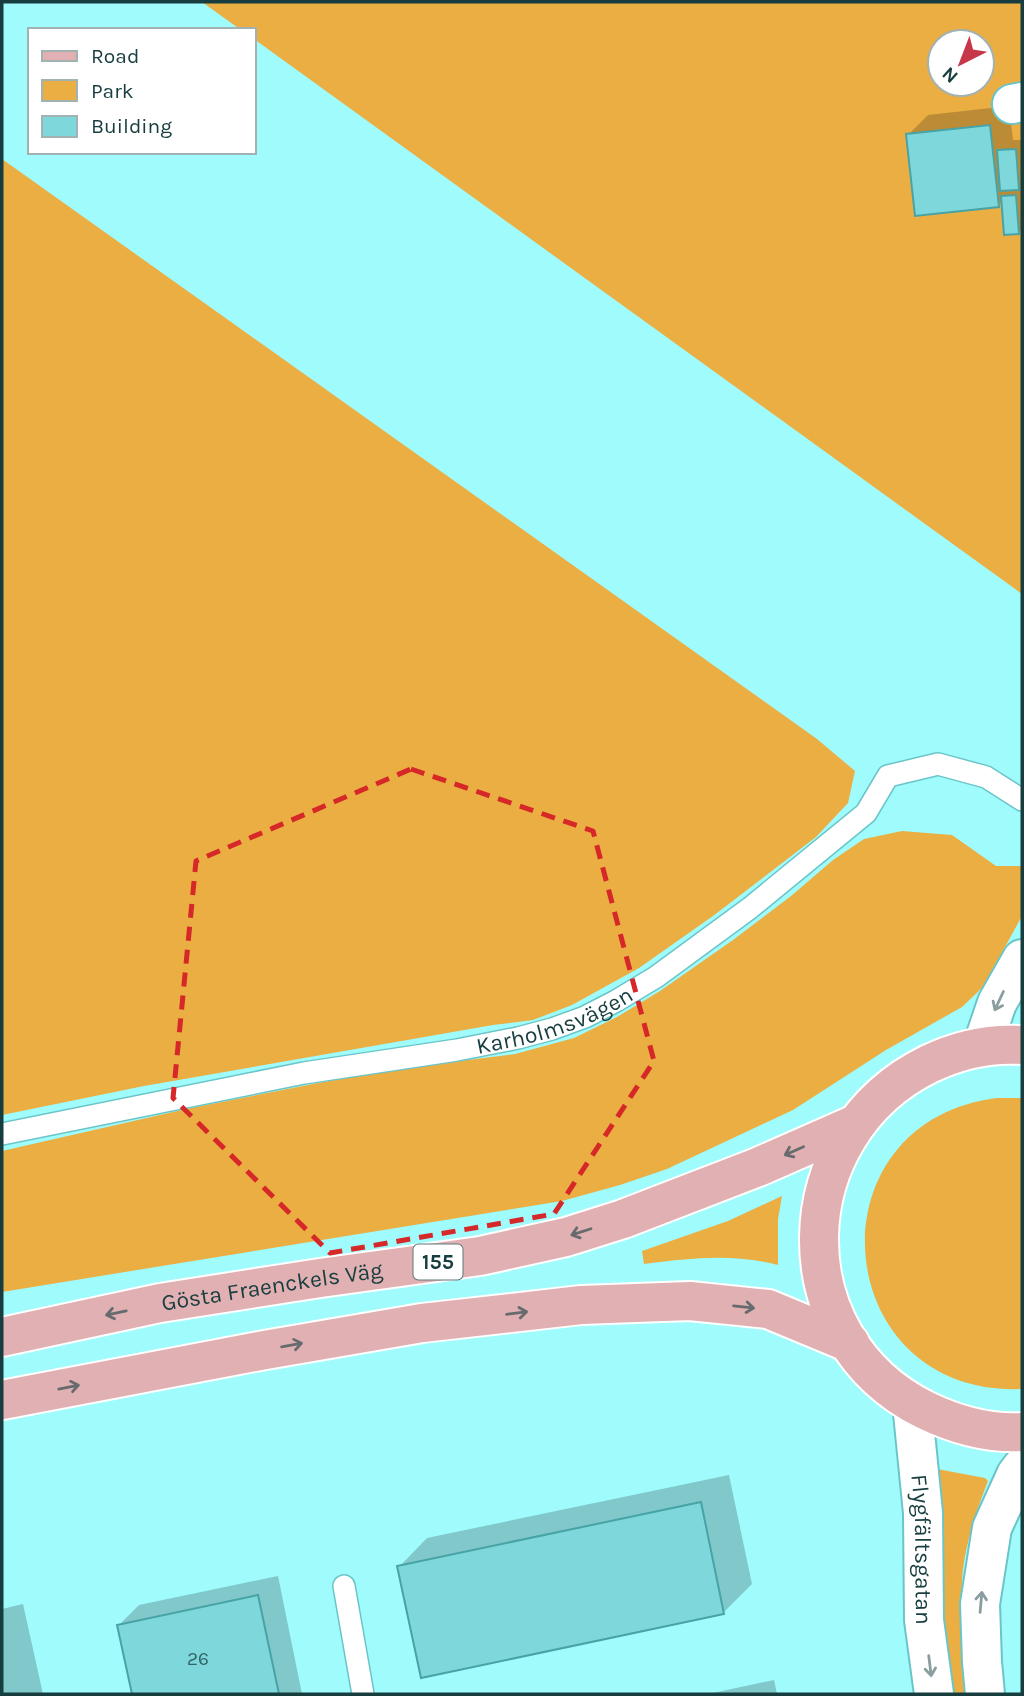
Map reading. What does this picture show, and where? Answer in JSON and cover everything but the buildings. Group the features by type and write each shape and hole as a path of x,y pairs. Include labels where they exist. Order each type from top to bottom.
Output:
{"main road":[{"name":"Gösta Fraenckels Väg","path":"1022,1045 982,1047 945,1056 911,1073 881,1095 856,1124 840,1149 829,1175 818,1233 826,1290 836,1318 850,1343 877,1377 912,1403 945,1420 981,1429 1022,1432"},
{"name":"Gösta Fraenckels Väg","path":"2,1337 160,1304 480,1256 566,1237 622,1219 758,1167 856,1124"},
{"name":"Gösta Fraenckels Väg","path":"2,1401 409,1326 581,1305 690,1301 768,1309 850,1343"}],"street":[{"path":"982,1047 997,1003 1022,959"},
{"name":"Flygfältsgatan","path":"912,1403 923,1513 924,1620 934,1694"},
{"path":"985,1694 980,1604 992,1528 1022,1467"}],"lane":[{"name":"Karholmsvägen","path":"2,1134 304,1073 457,1051 552,1029 585,1017 656,977 750,908 866,813 888,776 938,764 986,777 1022,800"},
{"path":"344,1586 363,1694"}],"highlighted area":[{"path":"411,769 593,831 654,1061 554,1214 330,1253 173,1098 196,861"}],"green space":[{"path":"202,2 1022,2 1022,594 256,40 256,28 238,28"},
{"path":"2,159 817,739 855,771 848,803 816,837 713,916 639,968 572,1005 533,1020 144,1086 2,1115"},
{"path":"902,831 952,835 996,866 1022,866 1022,916 983,987 962,1007 886,1050 793,1110 667,1169 562,1201 2,1292 2,1151 186,1109 403,1068 515,1054 574,1038 617,1017 660,991 733,940 833,860 864,839"},
{"path":"997,1098 1022,1098 1022,1389 958,1380 910,1350 879,1307 866,1256 870,1203 893,1155 935,1118"},
{"path":"782,1196 778,1219 778,1265 728,1258 644,1264 642,1251 728,1221"},
{"path":"937,1469 985,1478 988,1481 969,1538 963,1568 963,1621 970,1694 951,1694 944,1609 942,1511"}]}
